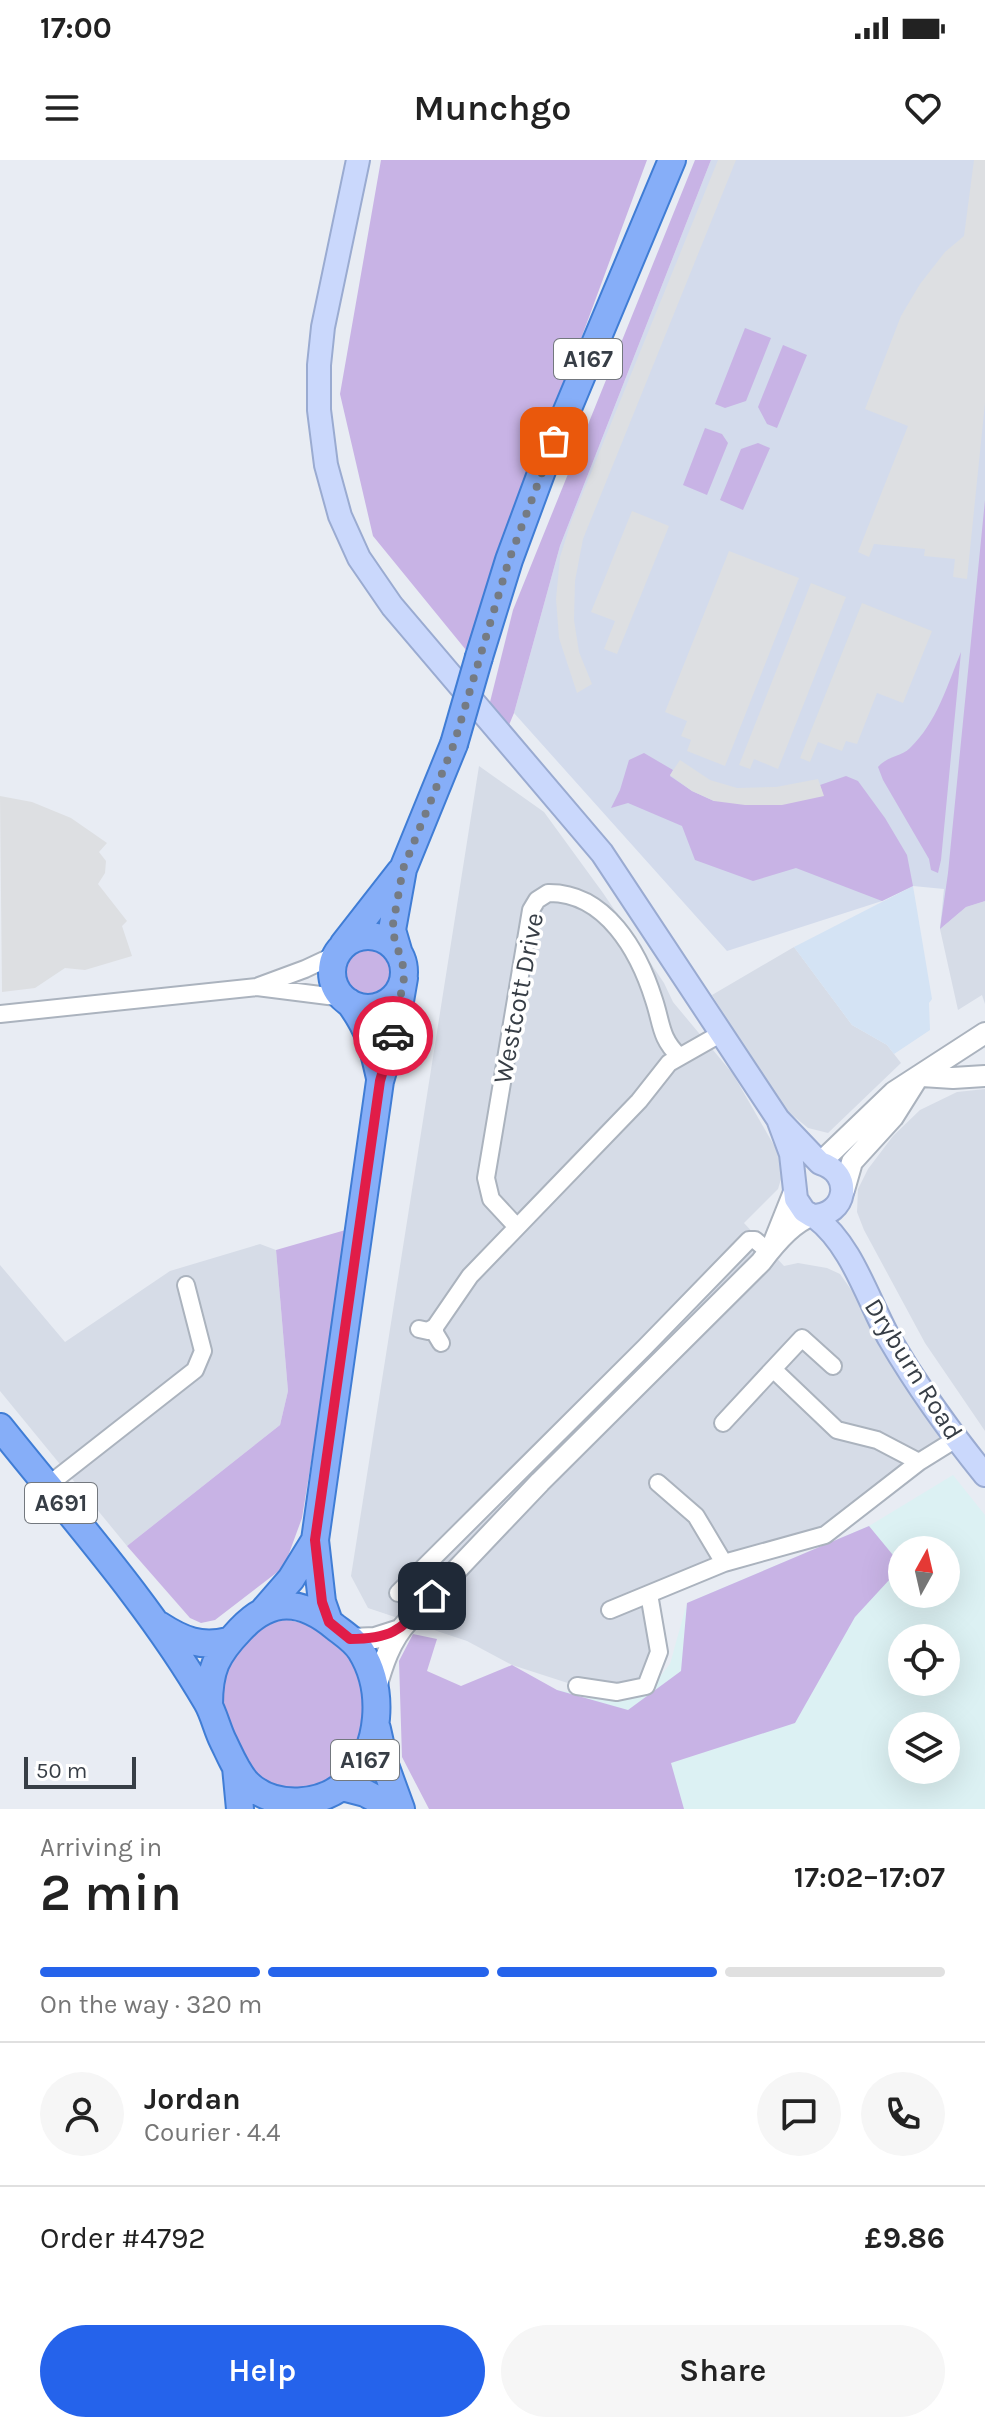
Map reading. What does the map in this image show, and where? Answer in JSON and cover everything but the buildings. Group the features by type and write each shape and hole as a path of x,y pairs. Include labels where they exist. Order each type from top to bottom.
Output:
{"highway":[{"name":"A167","path":"329,1622 322,1602 315,1540 380,1081 395,1030 402,966 392,930 403,869 454,744 509,560 543,468 672,160"},
{"name":"A167","path":"339,951 403,869"},
{"path":"365,936 384,940 402,966 399,991 389,1001 375,1007 363,1007 346,1000 335,987 332,976 333,962 339,951 353,939 365,936"},
{"name":"A167","path":"346,1000 364,1022 371,1037 380,1081"},
{"name":"A691","path":"0,1427 156,1624 209,1705"},
{"name":"A167","path":"315,1540 291,1579 264,1610 228,1641 212,1667 209,1705 221,1738 246,1783 268,1799 284,1804 308,1805 342,1787 359,1771 372,1743 375,1705"},
{"path":"264,1610 278,1605 307,1609 329,1622 360,1650 368,1666 385,1765 398,1809"},
{"name":"A691","path":"156,1624 193,1643 209,1645 228,1641"},
{"name":"A167","path":"236,1767 240,1809"},
{"path":"342,1787 365,1793 398,1809"}],"main road":[{"path":"358,160 323,327 319,365 319,410 326,465 340,516 359,558 392,606 602,853 778,1119 820,1163 828,1165 839,1175 843,1194 833,1210 813,1216 800,1206 794,1189 791,1154 778,1119"},
{"path":"794,1189 801,1173 820,1163"},
{"name":"Dryburn Road","path":"843,1194 841,1219 849,1259"},
{"name":"Dryburn Road","path":"813,1216 831,1233 849,1259 890,1339 956,1439 985,1475"}],"street":[{"name":"Westcott Drive","path":"516,1226 491,1199 486,1178 531,910 537,900 548,893 580,898 601,911 614,925 645,976 666,1045 679,1056"},
{"path":"257,987 305,969 339,951"},
{"path":"0,1014 257,987 346,1000"},
{"path":"820,1163 894,1092 985,1033"},
{"path":"432,1333 470,1276 639,1101 669,1063 720,1034"},
{"path":"961,1048 985,1065"},
{"path":"920,1077 985,1076"},
{"path":"843,1194 852,1162 893,1117 920,1077"},
{"path":"770,1250 794,1189"},
{"path":"375,1705 382,1666 400,1630 540,1482 770,1250 801,1221 813,1216"},
{"path":"398,1593 749,1240 755,1240 770,1250"},
{"path":"47,1486 195,1370 203,1351 186,1285"},
{"path":"723,1423 802,1338 833,1366"},
{"path":"645,1347 660,1362"},
{"path":"773,1369 837,1430 877,1440 919,1462"},
{"path":"610,1610 724,1563 825,1535 919,1462 956,1439"},
{"path":"525,1466 540,1482"},
{"path":"658,1483 696,1516 724,1563"},
{"path":"577,1686 617,1692 646,1686 659,1652 649,1594"},
{"path":"350,1639 375,1638 400,1630"}],"shaded area":[{"path":"381,160 647,160 466,650 373,536 340,394"},
{"path":"695,160 711,160 560,546 509,725 490,702 513,610"},
{"path":"711,160 985,160 985,901 966,907 940,929 944,889 913,886 882,901 727,951 514,713 560,546"},
{"path":"718,160 736,160 583,539 575,581 574,620 579,652 592,684 577,693 559,638 556,599 560,557 571,522"},
{"path":"974,160 985,160 985,403 967,579 953,577 955,559 924,556 925,549 874,544 869,557 858,552 908,426 865,409 901,316 920,284 945,252 964,236"},
{"path":"745,328 771,338 746,401 725,408 715,404"},
{"path":"783,345 807,355 777,428 767,424 758,407"},
{"path":"705,428 722,434 728,443 707,495 683,485"},
{"path":"758,443 770,448 743,510 720,500 741,449"},
{"path":"985,500 985,901 966,907 940,929 948,873"},
{"path":"632,511 669,526 617,654 604,649 615,621 591,612"},
{"path":"729,551 799,578 725,766 687,751 691,740 681,736 687,721 665,712"},
{"path":"811,583 846,597 778,769 754,759 750,769 739,765"},
{"path":"862,603 932,631 903,703 877,693 857,744 846,741 842,751 818,742 810,762 800,758"},
{"path":"961,652 938,873 931,870 929,859 878,767 906,751 927,727"},
{"path":"644,753 673,770 670,776 714,801 823,795 820,785 846,776 858,781 907,855 913,886 882,901 796,868 753,881 695,860 682,826 628,803 611,808 629,760"},
{"path":"680,760 710,780 737,788 776,787 818,779 824,796 782,805 714,801 692,791 670,775"},
{"path":"479,766 544,812 603,893 664,983 673,1002 733,1074 783,1161 784,1169 778,1189 744,1223 784,1266 798,1263 827,1268 840,1274 956,1439 825,1535 649,1594 659,1652 646,1686 577,1686 512,1665 467,1641 368,1608 351,1576"},
{"path":"0,796 32,802 71,818 107,843 99,852 106,861 105,873 98,884 127,921 122,926 132,956 85,970 65,968 35,988 2,992"},
{"path":"913,886 932,999 929,1003 930,1030 894,1054 887,1045 852,1025 794,947"},
{"path":"985,901 985,1004 982,995 958,1010 940,929 966,907"},
{"path":"794,947 852,1025 887,1045 901,1063 828,1133 808,1128 779,1104 712,995"},
{"path":"367,949 376,950 384,956 390,964 390,982 384,990 376,996 367,997 358,996 350,990 344,982 343,973 344,964 350,956 358,950"},
{"path":"985,1089 985,1431 925,1343 857,1212 858,1189 868,1169 893,1136 920,1110 957,1092"},
{"path":"349,1229 302,1518 284,1567 215,1620 201,1623 190,1618 127,1546 280,1425 288,1391 276,1250"},
{"path":"260,1244 276,1250 288,1391 280,1425 127,1546 0,1391 0,1265 65,1342 170,1271"},
{"path":"953,1475 985,1515 985,1809 448,1809 557,1690 619,1700 650,1689 670,1664 687,1603 869,1526"},
{"path":"869,1526 888,1549 888,1581 855,1617 795,1723 671,1763 684,1809 429,1809 402,1757 399,1661 413,1634 437,1639 427,1671 461,1686 512,1665 557,1690 628,1710 681,1671 687,1603"},
{"path":"280,1618 310,1625 329,1637 356,1665 364,1690 361,1742 350,1762 333,1777 299,1791 274,1790 253,1778 218,1704 224,1662 256,1628"}],"way so far":[{"path":"393,1036 404,978 392,930 403,869 454,744 509,560 554,441"}],"route":[{"path":"393,1036 380,1081 315,1540 322,1602 329,1622 350,1639 387,1636 400,1630 432,1596"}]}
